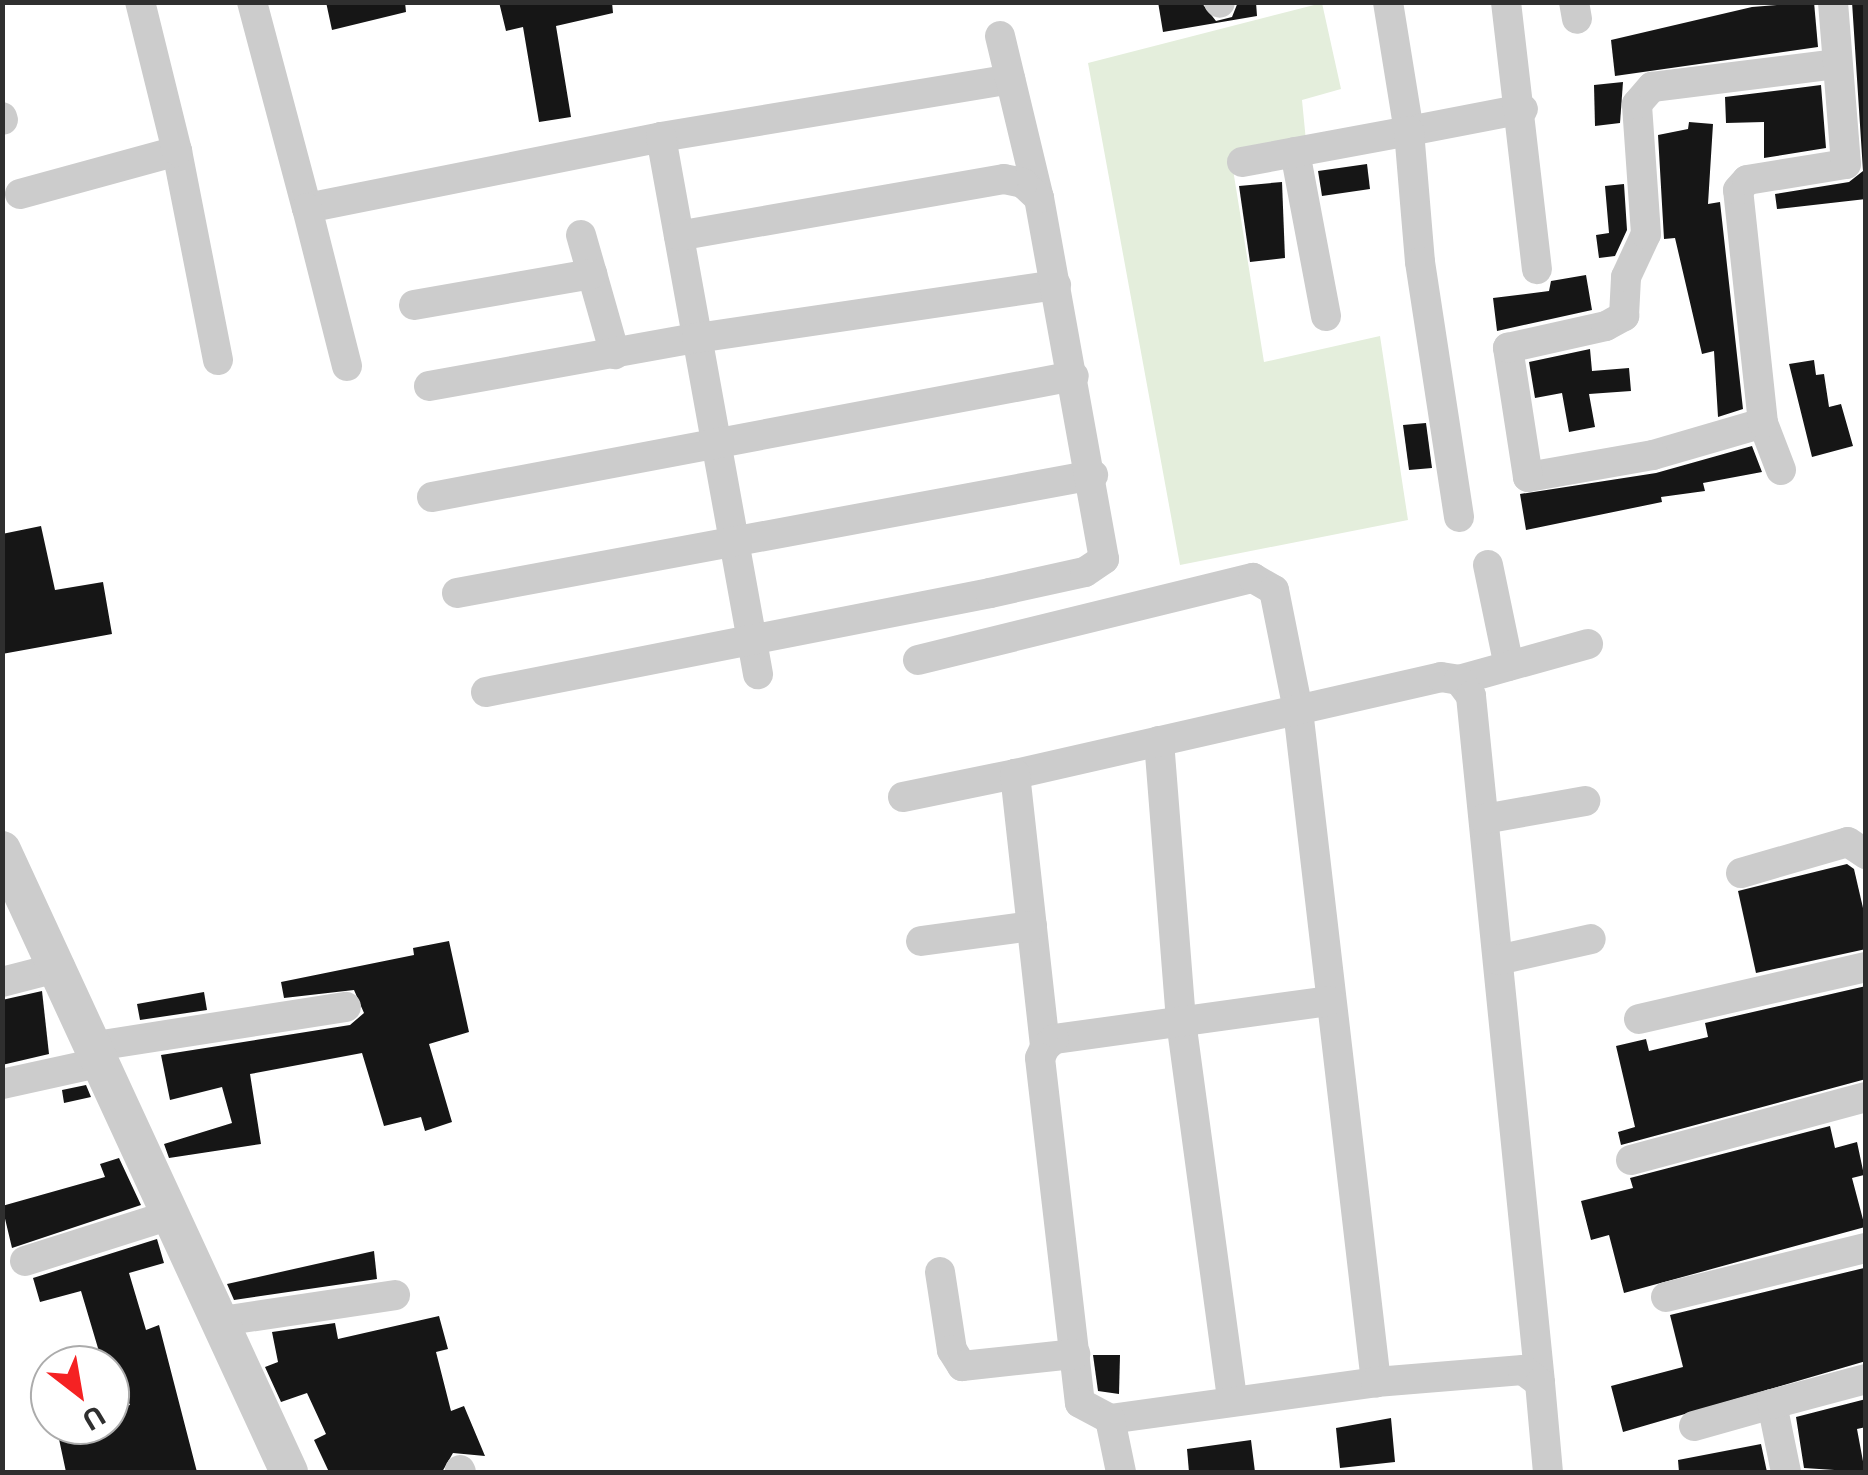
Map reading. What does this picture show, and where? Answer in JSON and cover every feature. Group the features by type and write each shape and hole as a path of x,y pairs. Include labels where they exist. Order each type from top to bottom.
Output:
{"street":[{"path":"140,2 176,151 218,360"},
{"path":"252,2 346,366"},
{"path":"1388,2 1409,131 1420,262 1459,517"},
{"path":"1506,2 1523,109 1537,269"},
{"path":"1781,470 1762,423 1738,190 1747,180 1846,164 1833,2"},
{"path":"486,692 753,643 1096,567 1104,558 1103,530 1039,198 1000,36"},
{"path":"1762,423 1653,455 1528,476 1508,348 1606,326 1624,316 1626,277 1646,234 1638,104 1652,86 1836,64"},
{"path":"307,208 661,137 1010,78"},
{"path":"1242,162 1523,109"},
{"path":"661,137 758,674"},
{"path":"20,194 176,151"},
{"path":"1295,152 1326,316"},
{"path":"679,236 1004,178 1023,183 1039,198"},
{"path":"580,235 615,354"},
{"path":"414,306 592,274"},
{"path":"429,386 697,338 1056,285"},
{"path":"432,497 1074,376"},
{"path":"457,593 1092,474"},
{"path":"1488,566 1509,666"},
{"path":"918,660 1254,578 1266,583 1281,603 1298,710 1376,1382"},
{"path":"903,797 1440,677 1459,680 1588,644"},
{"path":"1459,680 1471,696 1548,1472"},
{"path":"1159,741 1182,1021 1232,1400"},
{"path":"1016,774 1044,1047 1040,1058 1080,1404 1110,1419 1376,1382 1523,1370 1540,1383"},
{"path":"1484,820 1584,801"},
{"path":"1741,872 1848,842 1866,854"},
{"path":"2,850 12,890 60,966 167,1216 222,1320 289,1472"},
{"path":"921,941 1032,926"},
{"path":"1498,960 1591,939"},
{"path":"2,982 60,966"},
{"path":"1639,1019 1866,967"},
{"path":"1044,1047 1054,1038 1329,1000"},
{"path":"2,1084 99,1054 346,1008"},
{"path":"1632,1160 1866,1096"},
{"path":"24,1260 167,1216"},
{"path":"1666,1298 1866,1248"},
{"path":"940,1272 952,1350 962,1366 1075,1354"},
{"path":"222,1320 394,1295"},
{"path":"1694,1426 1866,1379"},
{"path":"1772,1404 1786,1472"},
{"path":"1110,1419 1121,1472"}],"green space":[{"path":"1322,3 1341,89 1302,100 1306,141 1231,157 1264,362 1380,336 1408,520 1180,565 1088,63"}],"building":[{"path":"326,2 405,2 406,12 332,30"},
{"path":"499,2 612,2 613,13 556,26 571,117 539,122 523,27 506,31"},
{"path":"1158,2 1201,2 1216,21 1232,17 1238,2 1256,2 1257,16 1163,32"},
{"path":"1814,2 1818,47 1615,76 1611,40 1752,7"},
{"path":"1852,2 1866,2 1866,199 1777,209 1775,194 1849,182 1863,171"},
{"path":"1623,82 1620,123 1595,126 1594,85"},
{"path":"1821,85 1826,148 1764,158 1764,122 1726,123 1725,97"},
{"path":"1689,122 1713,124 1708,204 1720,202 1743,409 1718,417 1714,351 1702,354 1675,238 1664,239 1658,135 1688,129"},
{"path":"1367,164 1370,189 1322,196 1318,171"},
{"path":"1282,182 1285,258 1250,262 1239,186"},
{"path":"1624,184 1627,230 1615,256 1599,258 1596,235 1609,233 1605,186"},
{"path":"1586,275 1592,310 1497,331 1493,298 1549,291 1551,281"},
{"path":"1590,349 1592,371 1629,368 1631,391 1589,394 1595,427 1569,432 1562,393 1535,398 1529,362"},
{"path":"1814,360 1816,375 1824,374 1829,407 1841,404 1853,446 1812,457 1789,364"},
{"path":"1426,423 1432,468 1409,470 1403,425"},
{"path":"1752,446 1762,472 1703,483 1705,491 1661,497 1662,502 1526,530 1520,494 1656,473"},
{"path":"41,526 55,590 103,582 112,634 2,654 2,534"},
{"path":"1847,864 1854,869 1866,921 1866,949 1756,973 1738,891"},
{"path":"449,941 469,1032 429,1044 452,1122 425,1131 421,1117 384,1126 362,1053 250,1074 261,1144 169,1158 164,1144 232,1123 222,1087 170,1100 161,1055 350,1025 364,1013 354,990 284,998 281,982 414,955 413,948"},
{"path":"1866,986 1866,1079 1621,1145 1618,1132 1635,1127 1616,1046 1646,1039 1649,1051 1708,1037 1705,1023"},
{"path":"42,991 49,1054 2,1065 2,1000"},
{"path":"204,992 207,1010 140,1020 137,1004"},
{"path":"86,1085 91,1097 64,1103 62,1090"},
{"path":"1830,1126 1835,1148 1857,1142 1864,1175 1852,1178 1865,1227 1624,1293 1609,1235 1591,1240 1581,1201 1633,1188 1630,1178"},
{"path":"119,1158 141,1205 12,1248 2,1206 105,1177 100,1164"},
{"path":"157,1239 164,1263 129,1273 146,1330 159,1325 197,1472 66,1472 60,1445 130,1445 130,1345 97,1345 81,1291 40,1302 33,1278"},
{"path":"374,1251 377,1279 234,1300 227,1284"},
{"path":"1864,1268 1866,1361 1623,1432 1611,1386 1683,1367 1670,1315"},
{"path":"439,1316 448,1349 436,1352 451,1411 464,1406 485,1456 453,1453 442,1472 329,1472 314,1440 326,1434 307,1393 281,1402 265,1367 278,1362 272,1332 335,1323 338,1339"},
{"path":"1093,1355 1120,1355 1119,1394 1098,1391"},
{"path":"1866,1399 1866,1427 1857,1429 1865,1472 1804,1468 1796,1417"},
{"path":"1391,1418 1395,1462 1340,1468 1336,1428"},
{"path":"1251,1440 1255,1472 1189,1472 1187,1449"},
{"path":"1761,1444 1767,1472 1679,1472 1678,1460"}]}
